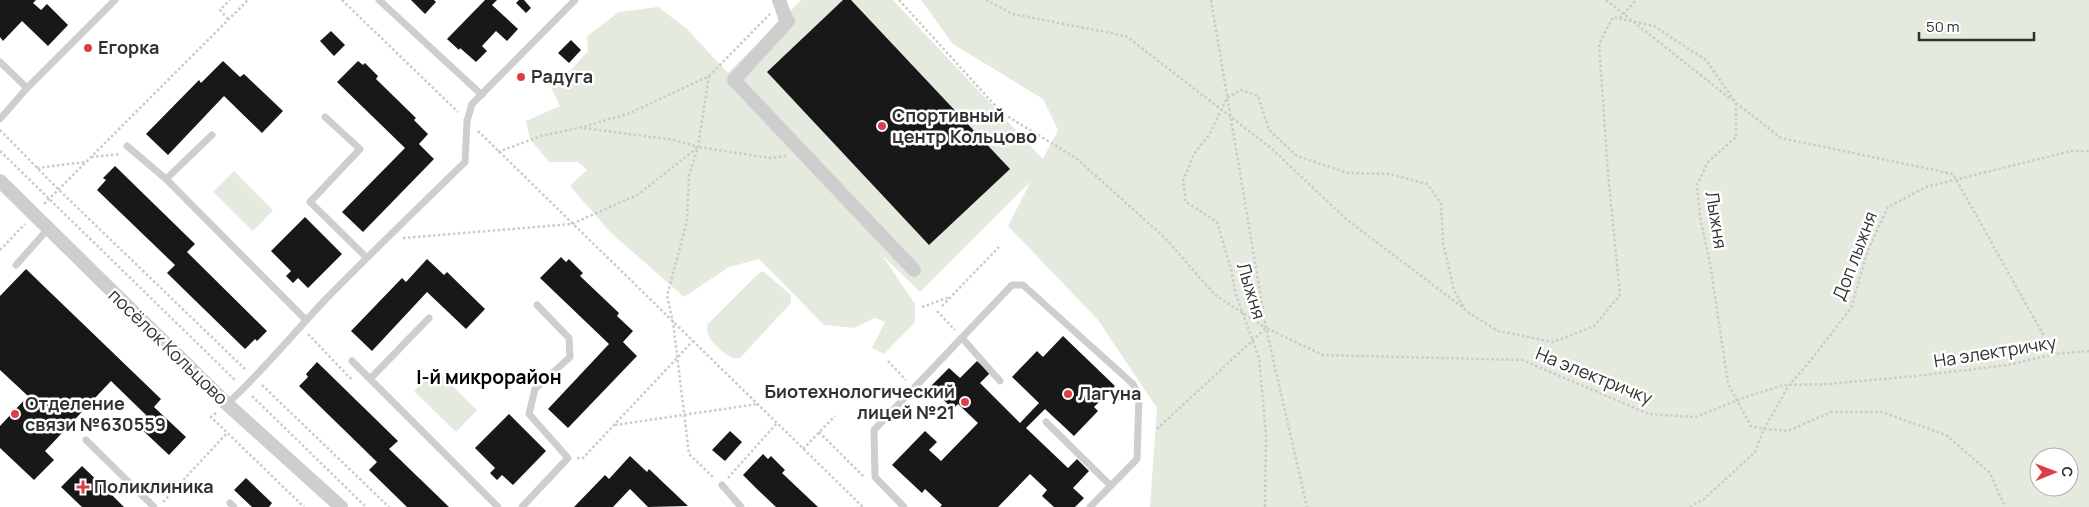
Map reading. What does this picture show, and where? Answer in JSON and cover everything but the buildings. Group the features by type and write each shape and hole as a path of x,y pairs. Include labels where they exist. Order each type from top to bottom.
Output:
{"street":[{"path":"777,5 788,22 734,80 914,270"},
{"name":"посёлок Кольцово","path":"0,181 227,404 334,505"}],"lane":[{"path":"0,119 114,0"},
{"path":"379,0 482,95"},
{"path":"227,404 255,378 300,326 366,258 465,162 467,121 472,104 575,0"},
{"path":"0,62 28,88"},
{"path":"325,117 360,149 310,202 366,258"},
{"path":"166,180 212,135"},
{"path":"127,146 166,180 306,320"},
{"path":"16,265 48,229"},
{"path":"904,507 875,477 874,430 1012,285 1023,285 1133,384 1139,395 1137,459 1090,507"},
{"path":"522,507 568,458 529,414 535,389 570,357 569,338 538,306"},
{"path":"370,379 429,318"},
{"path":"962,338 1000,381"},
{"path":"352,361 498,507"},
{"path":"1046,422 1110,486"},
{"path":"86,440 156,507"},
{"path":"722,485 741,507"}],"path":[{"path":"228,19 220,10 230,0"},
{"path":"0,250 58,189 248,0"},
{"path":"342,0 863,507"},
{"name":"На электричку","path":"899,0 1002,114 1076,158 1165,238 1215,295 1266,328 1323,355 1522,360 1649,414 1696,417 1737,400 1789,385 1896,378 2008,366 2054,354 2089,352"},
{"path":"986,0 1013,14 1126,36 1271,148 1346,219 1466,311 1498,331 1553,342 1594,326 1620,295 1608,174 1599,44 1613,17 1654,26 1706,60 1736,103"},
{"path":"1210,0 1266,328 1307,507"},
{"path":"1606,0 1781,138 1953,174 2054,354"},
{"path":"1620,18 1636,0"},
{"path":"498,152 541,136 583,127 630,113 709,76 777,5"},
{"path":"709,76 698,147 689,176 687,221 667,296 673,322 689,454 722,485 777,423"},
{"path":"1227,98 1241,90 1258,96 1270,130 1298,156 1348,173 1390,174 1428,184 1441,203 1443,243 1454,290 1466,311"},
{"name":"Лыжня","path":"1227,98 1209,135 1194,154 1183,180 1186,202 1217,222 1231,269 1236,295 1258,358 1266,434 1265,507"},
{"name":"Лыжня","path":"1736,103 1736,137 1708,162 1697,185 1700,217 1710,263 1728,384 1751,426 1764,429"},
{"path":"583,127 674,140 698,147 770,158 805,154"},
{"path":"0,130 58,189 389,507"},
{"path":"387,239 572,224 638,194 698,147"},
{"path":"0,151 366,507"},
{"name":"Доп лыжня","path":"1690,507 1696,506 1755,452 1764,429 1789,385 1851,308 1868,250 1888,207 1926,188 2071,151 2089,151"},
{"path":"90,157 135,153"},
{"path":"37,168 85,162"},
{"path":"942,306 999,248"},
{"path":"922,307 952,296"},
{"path":"937,311 962,338"},
{"path":"300,326 350,378 370,379"},
{"path":"1157,429 1266,328"},
{"path":"568,458 583,458 693,342"},
{"path":"888,361 913,389"},
{"path":"227,404 211,416 227,434 304,507"},
{"path":"614,425 758,404"},
{"path":"1764,429 1788,431 1831,412 1882,412 1946,435 1990,473 2005,507"},
{"path":"803,449 835,416"},
{"path":"819,432 866,480"},
{"path":"156,507 227,434"}],"shaded area":[{"path":"801,0 893,0 1043,159 1058,130 1043,99 953,44 921,0 2089,0 2089,507 1150,507 1157,408 1098,320 1008,226 1031,181 920,292 882,255 915,304 915,322 884,354 872,348 885,322 875,318 854,328 824,325 759,259 729,267 684,297 610,232 570,186 587,170 578,162 549,162 530,139 526,121 560,106 551,88 558,71 570,71 588,51 587,36 619,12 658,7 686,28 728,73"},
{"path":"234,171 273,210 253,231 213,192"},
{"path":"763,271 791,295 791,303 740,358 733,358 714,344 708,334 708,324"},
{"path":"435,369 477,410 456,432 414,391"}],"place":[{"name":"Егорка","path":"88,48"},
{"name":"Радуга","path":"521,77"},
{"name":"Спортивный центр Кольцово","path":"882,126"},
{"name":"Лагуна","path":"1068,394"},
{"name":"Биотехнологический лицей №21","path":"965,402"},
{"name":"Отделение связи №630559","path":"15,414"},
{"name":"Поликлиника","path":"83,487"}],"district":[{"name":"I-й микрорайон","path":"489,377"}]}
